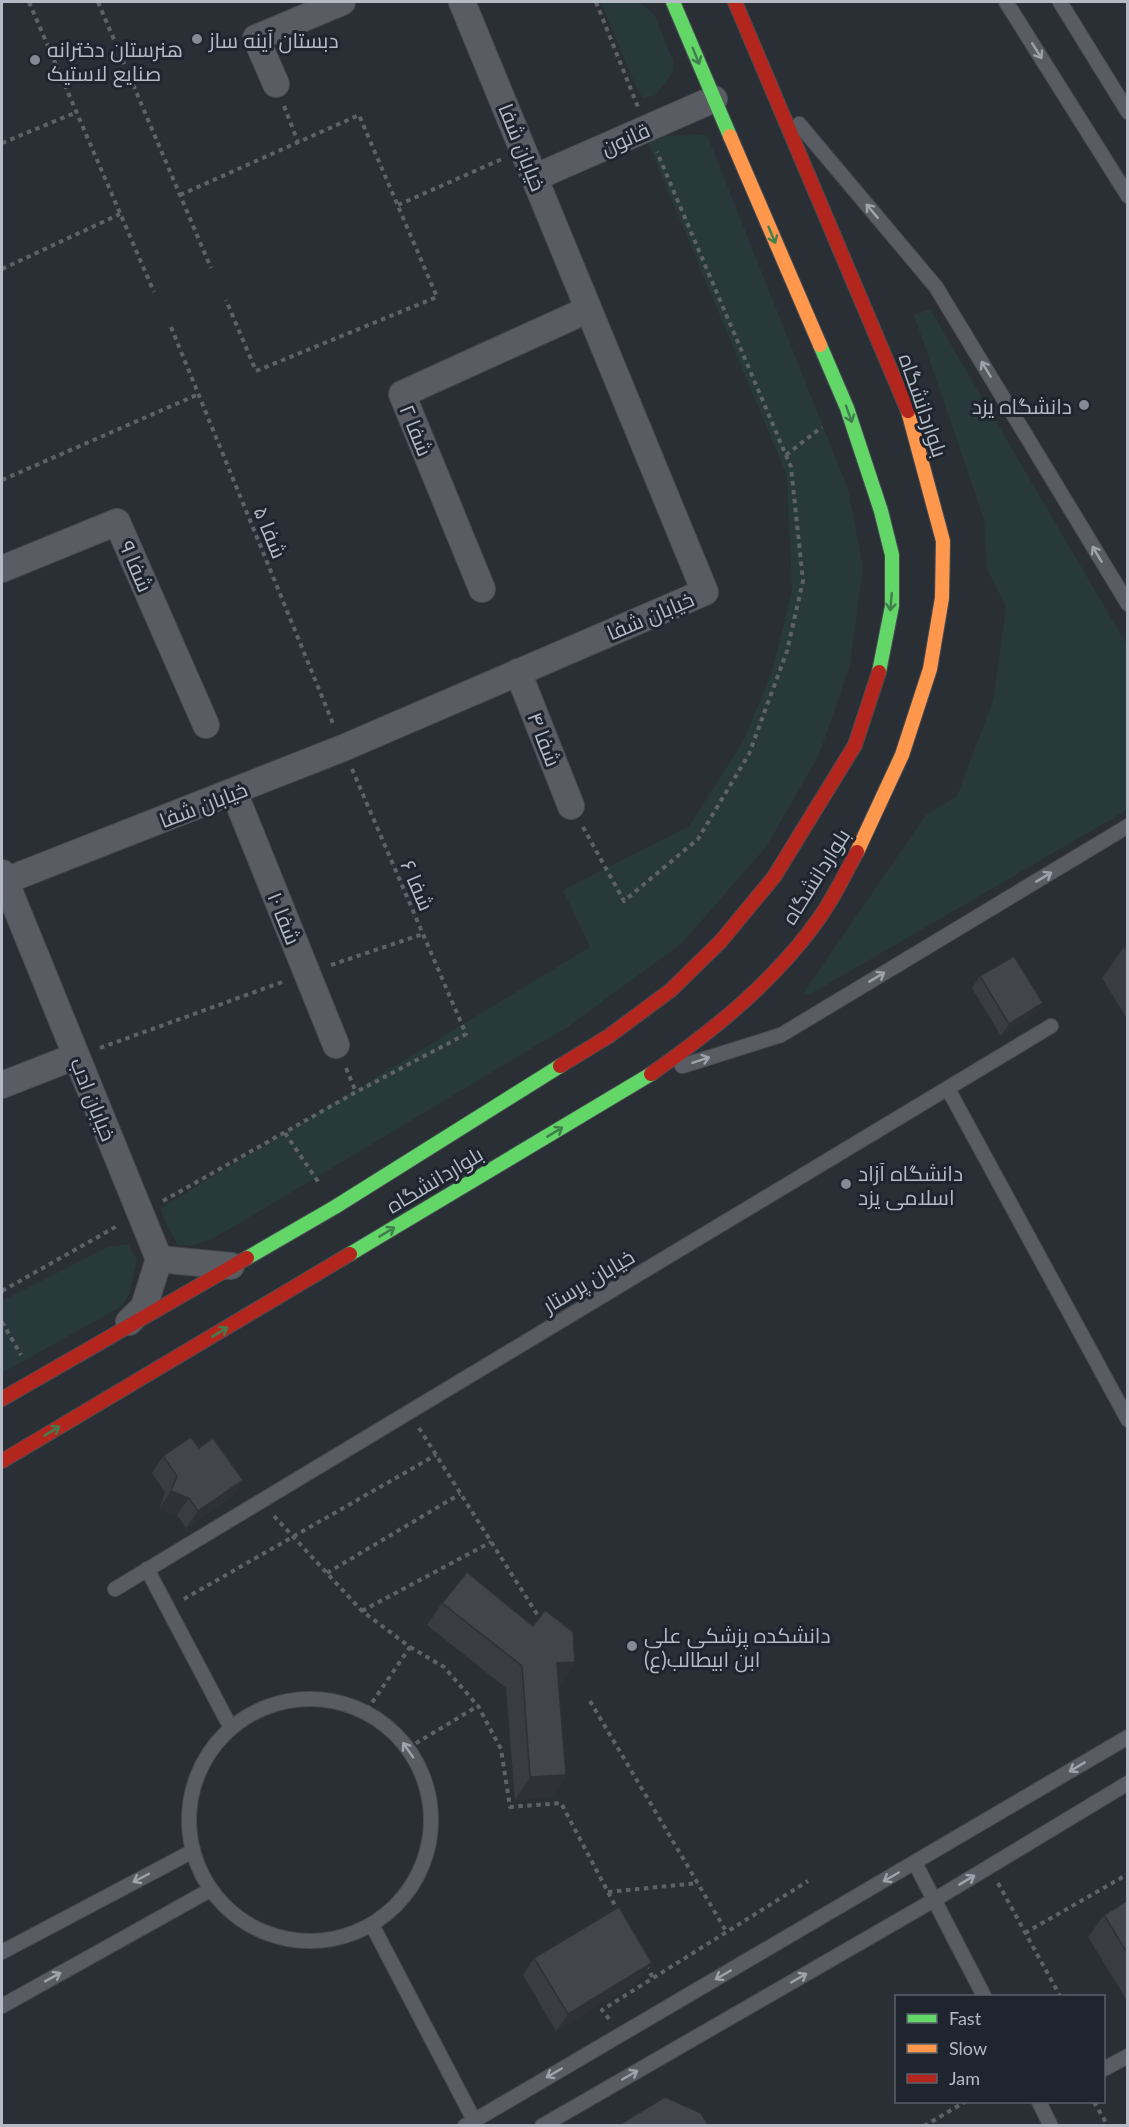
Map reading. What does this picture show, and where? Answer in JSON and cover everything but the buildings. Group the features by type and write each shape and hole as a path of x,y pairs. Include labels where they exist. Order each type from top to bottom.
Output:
{"main road":[{"name":"بلواردانشگاه","path":"2,1399 335,1207 599,1042 653,1003 721,941 774,877 855,746 878,675 892,606 892,555 881,511 847,408 673,2"},
{"name":"بلواردانشگاه","path":"2,1461 646,1078 708,1034 768,978 819,916 862,843 902,755 930,669 942,598 943,541 905,401 735,2"}],"street":[{"path":"276,84 256,38 342,2"},
{"name":"خیابان شفا","path":"3,877 234,792 343,748 705,592 462,2"},
{"name":"قانون","path":"536,177 714,99"},
{"name":"شفا ۲","path":"482,589 402,394 587,309"},
{"name":"شفا ۹","path":"2,569 117,522 206,725"},
{"name":"شفا ۴","path":"518,672 571,806"},
{"name":"شفا ۱۰","path":"234,792 336,1045"},
{"name":"خیابان ادب","path":"3,877 159,1259"},
{"path":"2,1085 76,1056"},
{"path":"123,1329 144,1307 159,1259 231,1266"}],"lane":[{"path":"1006,2 1128,196"},
{"path":"1060,2 1128,112"},
{"path":"777,97 936,287 1128,604"},
{"path":"646,1078 781,1035 1128,826"},
{"name":"خیابان پرستار","path":"115,1589 1051,1026"},
{"path":"948,1089 1128,1420"},
{"path":"147,1569 231,1728"},
{"path":"304,1698 344,1702 365,1713 380,1720 408,1748 426,1784 432,1824 423,1864 403,1899 372,1925 345,1937 315,1942 284,1939 256,1929 231,1912 210,1890 193,1851 188,1824 191,1797 199,1771 212,1748 231,1728 265,1707 304,1698"},
{"path":"372,1925 469,2123 1128,1737"},
{"path":"543,2126 934,1900 1128,1783"},
{"path":"2,1952 193,1851"},
{"path":"915,1863 983,1995"},
{"path":"2,2006 210,1890"},
{"path":"1105,2068 1128,2055"},
{"path":"1041,2103 1051,2126"}],"path":[{"path":"29,2 154,292"},
{"path":"99,2 211,268"},
{"path":"596,2 647,129"},
{"path":"276,84 298,142"},
{"path":"2,143 76,112"},
{"path":"180,195 359,115 437,297 256,371 226,300"},
{"path":"398,205 524,149"},
{"path":"2,269 120,214"},
{"name":"شفا ۵","path":"171,327 343,748"},
{"path":"2,480 199,394"},
{"path":"786,455 847,408"},
{"name":"شفا ۶","path":"285,1134 356,1092 466,1034 343,748"},
{"path":"76,1056 423,934"},
{"path":"2,1292 285,1134 335,1207"},
{"path":"2,1322 35,1378"},
{"path":"409,1412 548,1632"},
{"path":"168,1608 436,1455"},
{"path":"327,1573 460,1493"},
{"path":"261,1502 362,1611 410,1647 444,1667 478,1706 501,1749 510,1807 561,1803 623,1921"},
{"path":"362,1611 491,1542"},
{"path":"365,1713 410,1647"},
{"path":"590,1701 726,1931"},
{"path":"408,1748 478,1706"},
{"path":"989,1867 1059,1995"},
{"path":"1025,1933 1128,1874"},
{"path":"602,2010 808,1881"},
{"path":"608,1892 698,1883"},
{"path":"643,1959 653,1978"},
{"path":"924,2126 963,2103"},
{"path":"1095,2103 1108,2126"}],"shaded area":[{"path":"601,2 639,2 654,14 673,61 674,70 654,96 643,98 637,89"},
{"path":"707,135 848,489 863,567 850,665 819,755 766,847 682,943 569,1026 220,1234 193,1245 178,1245 163,1217 161,1208 590,947 563,890 689,826 743,742 772,672 792,591 787,476 645,136"},
{"path":"930,309 1127,645 1127,810 809,995 804,992 926,815 957,796 993,701 1006,607 987,569 984,519 914,315"},
{"path":"128,1244 137,1260 129,1294 122,1306 2,1373 2,1301 108,1247"}],"traffic: fast":[{"path":"673,2 730,136"},
{"path":"820,345 847,408 881,511 892,555 892,606 879,672"},
{"path":"247,1258 335,1207 560,1066"},
{"path":"350,1254 651,1074"}],"traffic: slow":[{"path":"730,136 820,345"},
{"path":"857,852 902,755 930,669 942,598 943,541 908,411"}],"traffic: jam":[{"path":"735,2 908,411"},
{"path":"560,1066 609,1036 671,990 721,941 774,877 855,745 879,672"},
{"path":"651,1074 721,1022 784,962 825,909 857,852"},
{"path":"2,1461 350,1254"},
{"path":"2,1399 247,1258"}],"place":[{"name":"دبستان آینه ساز","path":"197,39"},
{"name":"هنرستان دخترانه صنایع لاستیک","path":"35,60"},
{"name":"دانشگاه یزد","path":"1084,405"},
{"name":"دانشگاه آزاد اسلامی یزد","path":"846,1184"},
{"name":"دانشکده پزشکی علی ابن ابیطالب(ع)","path":"632,1646"}]}
